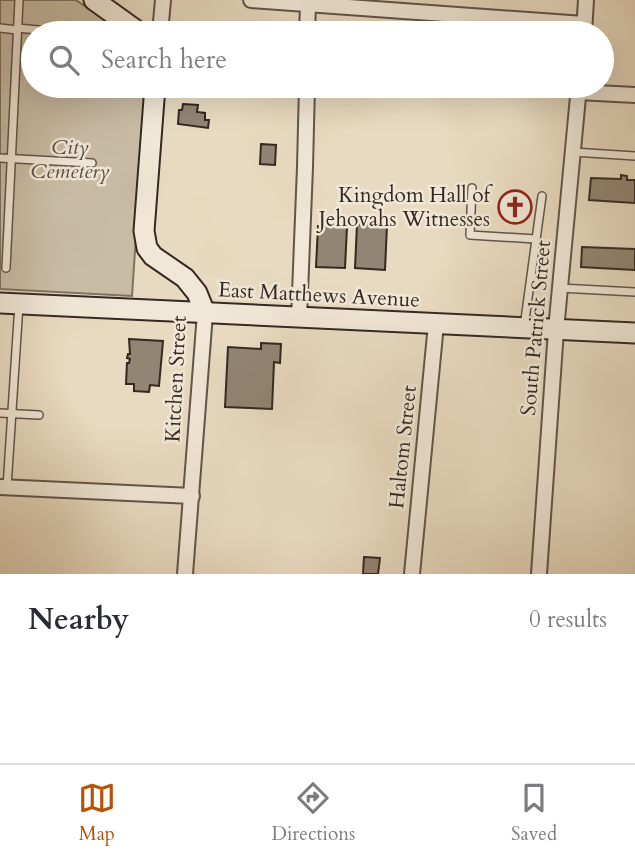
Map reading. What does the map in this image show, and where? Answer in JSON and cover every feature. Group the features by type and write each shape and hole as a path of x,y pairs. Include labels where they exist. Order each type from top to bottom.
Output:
{"street":[{"path":"94,0 124,21"},
{"path":"161,21 163,0"},
{"path":"251,0 492,21"},
{"path":"585,21 586,0"},
{"path":"307,21 308,5"},
{"path":"614,93 635,95"},
{"name":"Kitchen Street","path":"154,98 144,231 147,248 153,256 185,278 197,293 205,313 185,574"},
{"path":"299,318 307,98"},
{"name":"South Patrick Street","path":"539,574 556,330 578,98"},
{"name":"East Matthews Avenue","path":"10,303 635,333"},
{"name":"Haltom Street","path":"412,574 436,324"},
{"path":"4,487 192,496"}],"lane":[{"path":"6,268 19,0"},
{"path":"0,28 21,29"},
{"path":"573,152 635,156"},
{"path":"0,158 92,163"},
{"path":"472,188 470,234 536,239"},
{"path":"524,328 542,196"},
{"path":"560,288 635,292"},
{"path":"4,487 12,413 10,303"},
{"path":"0,413 39,415"}],"green space":[{"name":"City Cemetery","path":"0,0 76,0 106,21 21,21 21,98 145,98 132,296 0,289"}],"building":[{"path":"183,104 198,105 197,112 205,113 205,120 209,120 208,128 178,124 179,110 182,110"},
{"path":"261,144 276,145 275,165 260,164"},
{"path":"621,175 627,176 627,180 635,180 635,203 589,200 591,178 621,179"},
{"path":"357,224 387,225 385,270 355,268"},
{"path":"318,226 347,227 345,268 316,267"},
{"path":"582,247 635,249 635,270 581,267"},
{"path":"129,339 163,341 159,386 150,385 149,392 134,391 134,384 126,384 127,363 130,359 127,358 130,354"},
{"path":"261,343 281,344 280,363 274,362 272,409 225,407 228,347 261,349"},
{"path":"364,557 380,558 378,574 363,574"}],"place":[{"name":"Kingdom Hall of Jehovahs Witnesses","path":"515,207"}]}
